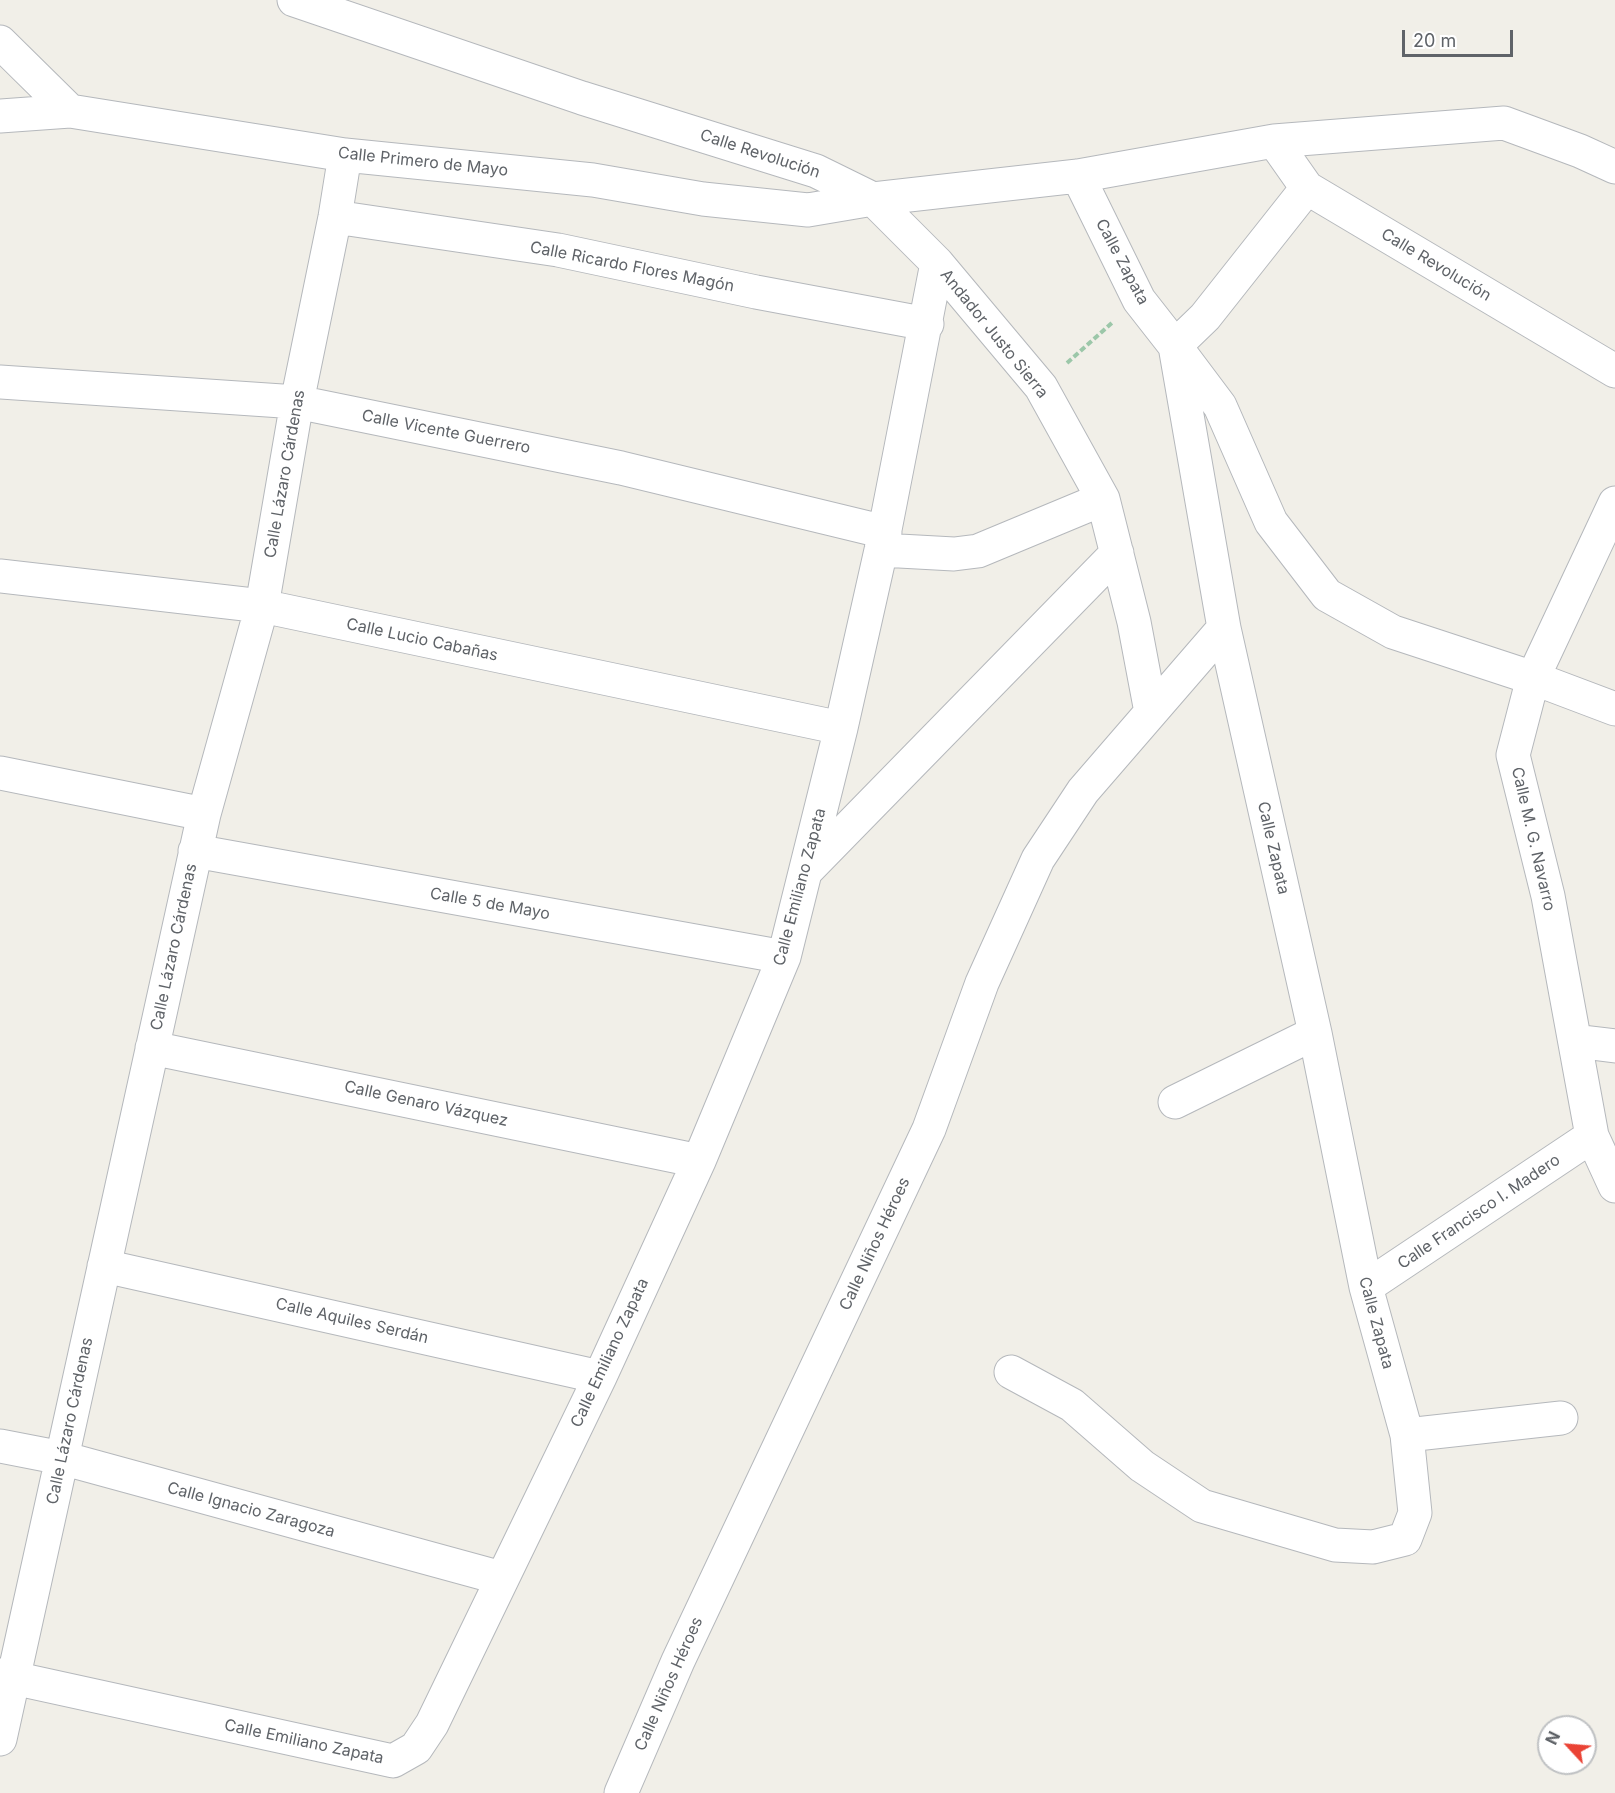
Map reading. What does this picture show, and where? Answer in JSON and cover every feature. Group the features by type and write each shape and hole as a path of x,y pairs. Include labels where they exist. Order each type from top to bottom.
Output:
{"street":[{"name":"Calle Revolución","path":"294,0 582,98 816,171 873,199"},
{"path":"0,42 70,111"},
{"name":"Calle Primero de Mayo","path":"0,116 70,111 345,154 593,180 703,198 808,210 873,199"},
{"path":"873,199 1078,176 1274,141 1504,123 1580,151 1615,167"},
{"name":"Calle Revolución","path":"1274,141 1307,188 1615,371"},
{"name":"Calle Lázaro Cárdenas","path":"0,1739 7,1676 62,1458 195,850 262,606 297,402 335,217 345,154"},
{"name":"Calle Zapata","path":"1011,1372 1072,1405 1142,1466 1202,1506 1335,1545 1373,1547 1405,1539 1415,1513 1407,1435 1366,1287 1315,1033 1224,628 1175,346 1138,300 1078,176"},
{"path":"1307,188 1205,317 1175,346 1220,406 1271,522 1327,595 1393,633 1533,678 1615,709"},
{"path":"873,199 938,263 927,324"},
{"name":"Calle Ricardo Flores Magón","path":"335,217 558,250 756,292 927,324"},
{"name":"Andador Justo Sierra","path":"938,263 1041,387 1103,499 1151,711"},
{"name":"Calle Emiliano Zapata","path":"7,1676 393,1761 416,1748 432,1724 600,1377 699,1161 784,957 841,728 883,541 927,324"},
{"name":"Calle Vicente Guerrero","path":"0,382 297,402 621,468 883,541"},
{"path":"883,541 954,554 978,551 1103,499"},
{"name":"Calle M. G. Navarro","path":"1615,503 1533,678 1513,755 1548,897 1592,1136 1615,1186"},
{"path":"805,871 1117,553"},
{"name":"Calle Lucio Cabañas","path":"0,576 262,606 841,728"},
{"name":"Calle Niños Héroes","path":"621,1793 678,1661 929,1129 982,983 1038,859 1083,791 1224,628"},
{"path":"0,773 204,814"},
{"name":"Calle 5 de Mayo","path":"195,850 784,957"},
{"path":"1175,1102 1315,1033"},
{"path":"1575,1041 1615,1046"},
{"name":"Calle Genaro Vázquez","path":"152,1048 699,1161"},
{"name":"Calle Francisco I. Madero","path":"1366,1287 1592,1136"},
{"name":"Calle Aquiles Serdán","path":"104,1266 600,1377"},
{"path":"1407,1435 1561,1418"},
{"name":"Calle Ignacio Zaragoza","path":"0,1446 62,1458 501,1578"}],"path":[{"path":"1041,387 1138,300"}]}
